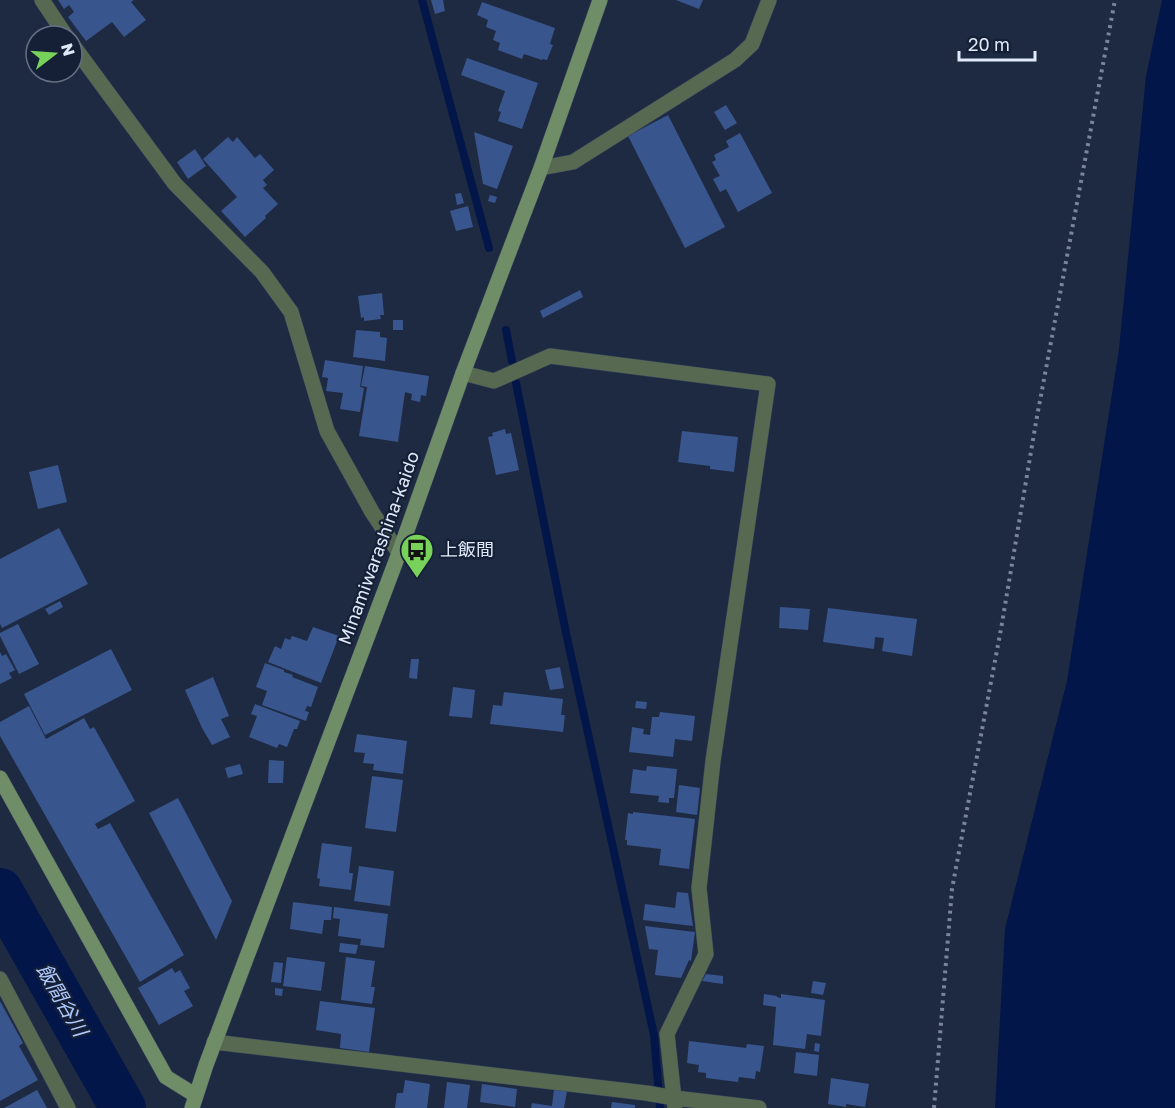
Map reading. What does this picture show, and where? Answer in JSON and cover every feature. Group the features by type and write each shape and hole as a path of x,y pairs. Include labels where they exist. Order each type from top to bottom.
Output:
{"main road":[{"name":"Minamiwarashina-kaido","path":"194,1102 214,1042 399,553 463,373 541,168 600,0"},
{"path":"0,778 166,1077 194,1102"}],"street":[{"path":"42,0 58,24"},
{"path":"541,168 573,162 735,60 752,44 769,0"},
{"path":"84,60 175,184 262,272 291,312 327,431 372,512 399,553"},
{"path":"463,373 494,381 550,356 768,384 713,761 700,876 699,888 706,954 667,1034 675,1103"},
{"path":"0,979 68,1108"},
{"path":"214,1042 646,1093 675,1103 759,1108"}],"path":[{"path":"934,1108 952,889 1115,0"}],"shaded area":[{"path":"1162,0 1175,0 1175,1108 995,1108 1005,929 1067,681 1119,349 1146,76"}],"building":[{"path":"58,0 134,0 131,2 146,20 124,37 112,22 86,41 84,24 73,24 68,17 74,12 69,5 64,9"},
{"path":"431,0 443,0 445,11 435,14"},
{"path":"676,0 703,0 699,9"},
{"path":"482,2 555,28 550,44 553,45 547,60 524,54 522,59 498,50 500,43 493,40 496,31 486,27 488,20 477,15"},
{"path":"467,58 538,83 522,129 498,121 501,112 498,111 505,91 461,75"},
{"path":"726,105 737,123 725,130 714,112"},
{"path":"668,115 725,227 685,248 628,136"},
{"path":"474,132 513,146 497,189 483,184"},
{"path":"740,133 772,193 738,212 726,189 720,192 713,179 720,176 712,162 716,160 714,155 729,147 726,141"},
{"path":"228,137 233,142 237,137 255,158 260,154 274,170 263,180 267,185 263,188 278,204 245,237 221,211 237,197 203,159"},
{"path":"195,149 206,166 188,179 177,162"},
{"path":"461,193 464,203 457,205 455,194"},
{"path":"490,195 497,197 495,203 488,201"},
{"path":"468,206 473,227 456,231 450,211"},
{"path":"580,290 583,297 543,318 540,311"},
{"path":"382,293 384,315 380,315 381,319 364,321 364,317 361,318 358,296"},
{"path":"393,320 403,320 403,330 393,330"},
{"path":"356,330 380,332 380,337 387,338 385,361 353,357"},
{"path":"325,360 363,366 360,387 364,388 360,412 340,409 343,393 326,391 328,378 322,377"},
{"path":"365,366 429,376 426,396 421,395 420,402 411,400 412,394 405,392 398,442 359,436 367,387 361,386"},
{"path":"505,429 506,434 511,433 519,470 496,475 488,437 493,436 492,433"},
{"path":"682,431 738,437 734,472 678,462"},
{"path":"58,465 67,502 38,509 29,472"},
{"path":"59,528 88,584 2,628 0,624 0,559"},
{"path":"60,601 63,607 49,615 45,609"},
{"path":"780,607 810,609 808,630 779,628"},
{"path":"828,608 917,619 912,656 882,651 884,638 875,637 874,649 823,642"},
{"path":"18,624 39,664 19,674 0,636 0,633"},
{"path":"313,627 339,636 321,683 268,662 275,646 281,649 285,638 290,640 292,636 307,641"},
{"path":"111,649 132,690 45,735 24,694"},
{"path":"0,652 2,656 6,654 15,670 9,673 12,678 0,684"},
{"path":"411,659 419,659 417,679 409,678"},
{"path":"265,663 318,687 311,707 307,706 305,711 309,712 306,721 262,705 267,691 256,687"},
{"path":"560,667 564,688 550,690 545,670"},
{"path":"213,677 229,716 221,719 230,737 212,745 185,690"},
{"path":"453,687 475,690 472,718 449,716"},
{"path":"504,692 563,699 561,715 565,715 563,732 490,724 493,705 502,706"},
{"path":"636,701 647,702 646,709 635,708"},
{"path":"255,704 300,721 287,747 279,744 277,748 249,737 257,716 251,714"},
{"path":"29,706 46,739 84,718 90,729 94,727 135,801 95,824 98,829 110,823 184,955 140,982 0,736 0,722"},
{"path":"660,712 695,716 692,741 675,739 673,757 629,752 632,727 644,729 643,734 650,735 652,717 659,717"},
{"path":"357,734 407,741 403,774 373,770 374,764 363,763 365,753 354,752"},
{"path":"269,760 284,761 283,783 268,783"},
{"path":"240,764 243,774 228,778 225,768"},
{"path":"647,766 677,769 674,798 669,798 669,803 658,802 659,796 630,793 633,769 646,771"},
{"path":"372,776 403,780 396,832 365,828"},
{"path":"679,785 700,788 697,815 676,812"},
{"path":"178,798 232,901 216,940 149,813"},
{"path":"633,812 695,819 689,869 659,865 661,849 627,845 627,840 625,840 628,813 633,814"},
{"path":"322,843 352,847 349,873 353,873 351,890 319,886 320,879 317,878"},
{"path":"359,866 394,871 390,906 354,901"},
{"path":"677,892 688,893 693,926 643,920 645,904 675,908"},
{"path":"293,902 332,907 331,920 324,920 322,934 290,929"},
{"path":"334,907 388,914 384,948 360,945 361,939 338,936 340,919 333,918"},
{"path":"645,926 695,932 691,961 689,960 681,978 655,975 658,950 649,949"},
{"path":"340,943 358,945 356,954 339,952"},
{"path":"287,957 325,962 321,991 283,986"},
{"path":"346,957 375,961 371,987 375,987 372,1004 341,1000"},
{"path":"274,962 283,963 281,983 271,982"},
{"path":"172,968 175,973 180,970 190,988 184,991 193,1006 159,1025 138,988"},
{"path":"706,974 723,976 723,984 702,981"},
{"path":"813,981 826,983 823,995 811,993"},
{"path":"275,988 283,989 282,996 275,995"},
{"path":"764,994 781,998 781,994 825,1000 821,1036 807,1034 805,1049 773,1045 776,1007 763,1005"},
{"path":"0,1001 23,1043 19,1046 38,1080 0,1101"},
{"path":"320,1001 375,1008 369,1052 340,1048 341,1034 316,1030"},
{"path":"689,1041 746,1048 747,1044 764,1046 760,1072 756,1071 755,1079 739,1077 738,1082 706,1078 706,1073 698,1072 699,1065 687,1063"},
{"path":"815,1043 820,1044 819,1052 814,1051"},
{"path":"796,1052 819,1055 817,1076 794,1073"},
{"path":"831,1078 869,1084 865,1107 828,1104"},
{"path":"405,1080 430,1084 427,1108 395,1108 397,1093 403,1093"},
{"path":"447,1082 470,1085 467,1108 444,1108"},
{"path":"482,1084 517,1089 515,1107 480,1102"},
{"path":"554,1089 567,1091 564,1108 531,1108 532,1103 552,1106"},
{"path":"37,1090 47,1108 4,1108"},
{"path":"612,1102 635,1105 635,1108 611,1108"}],"waterway":[{"path":"422,0 489,248"},
{"path":"506,330 512,361"},
{"path":"516,383 566,633 654,1035 660,1108"},
{"name":"飯間谷川","path":"0,891 123,1108"}],"place":[{"name":"上飯間","path":"417,579"}]}
